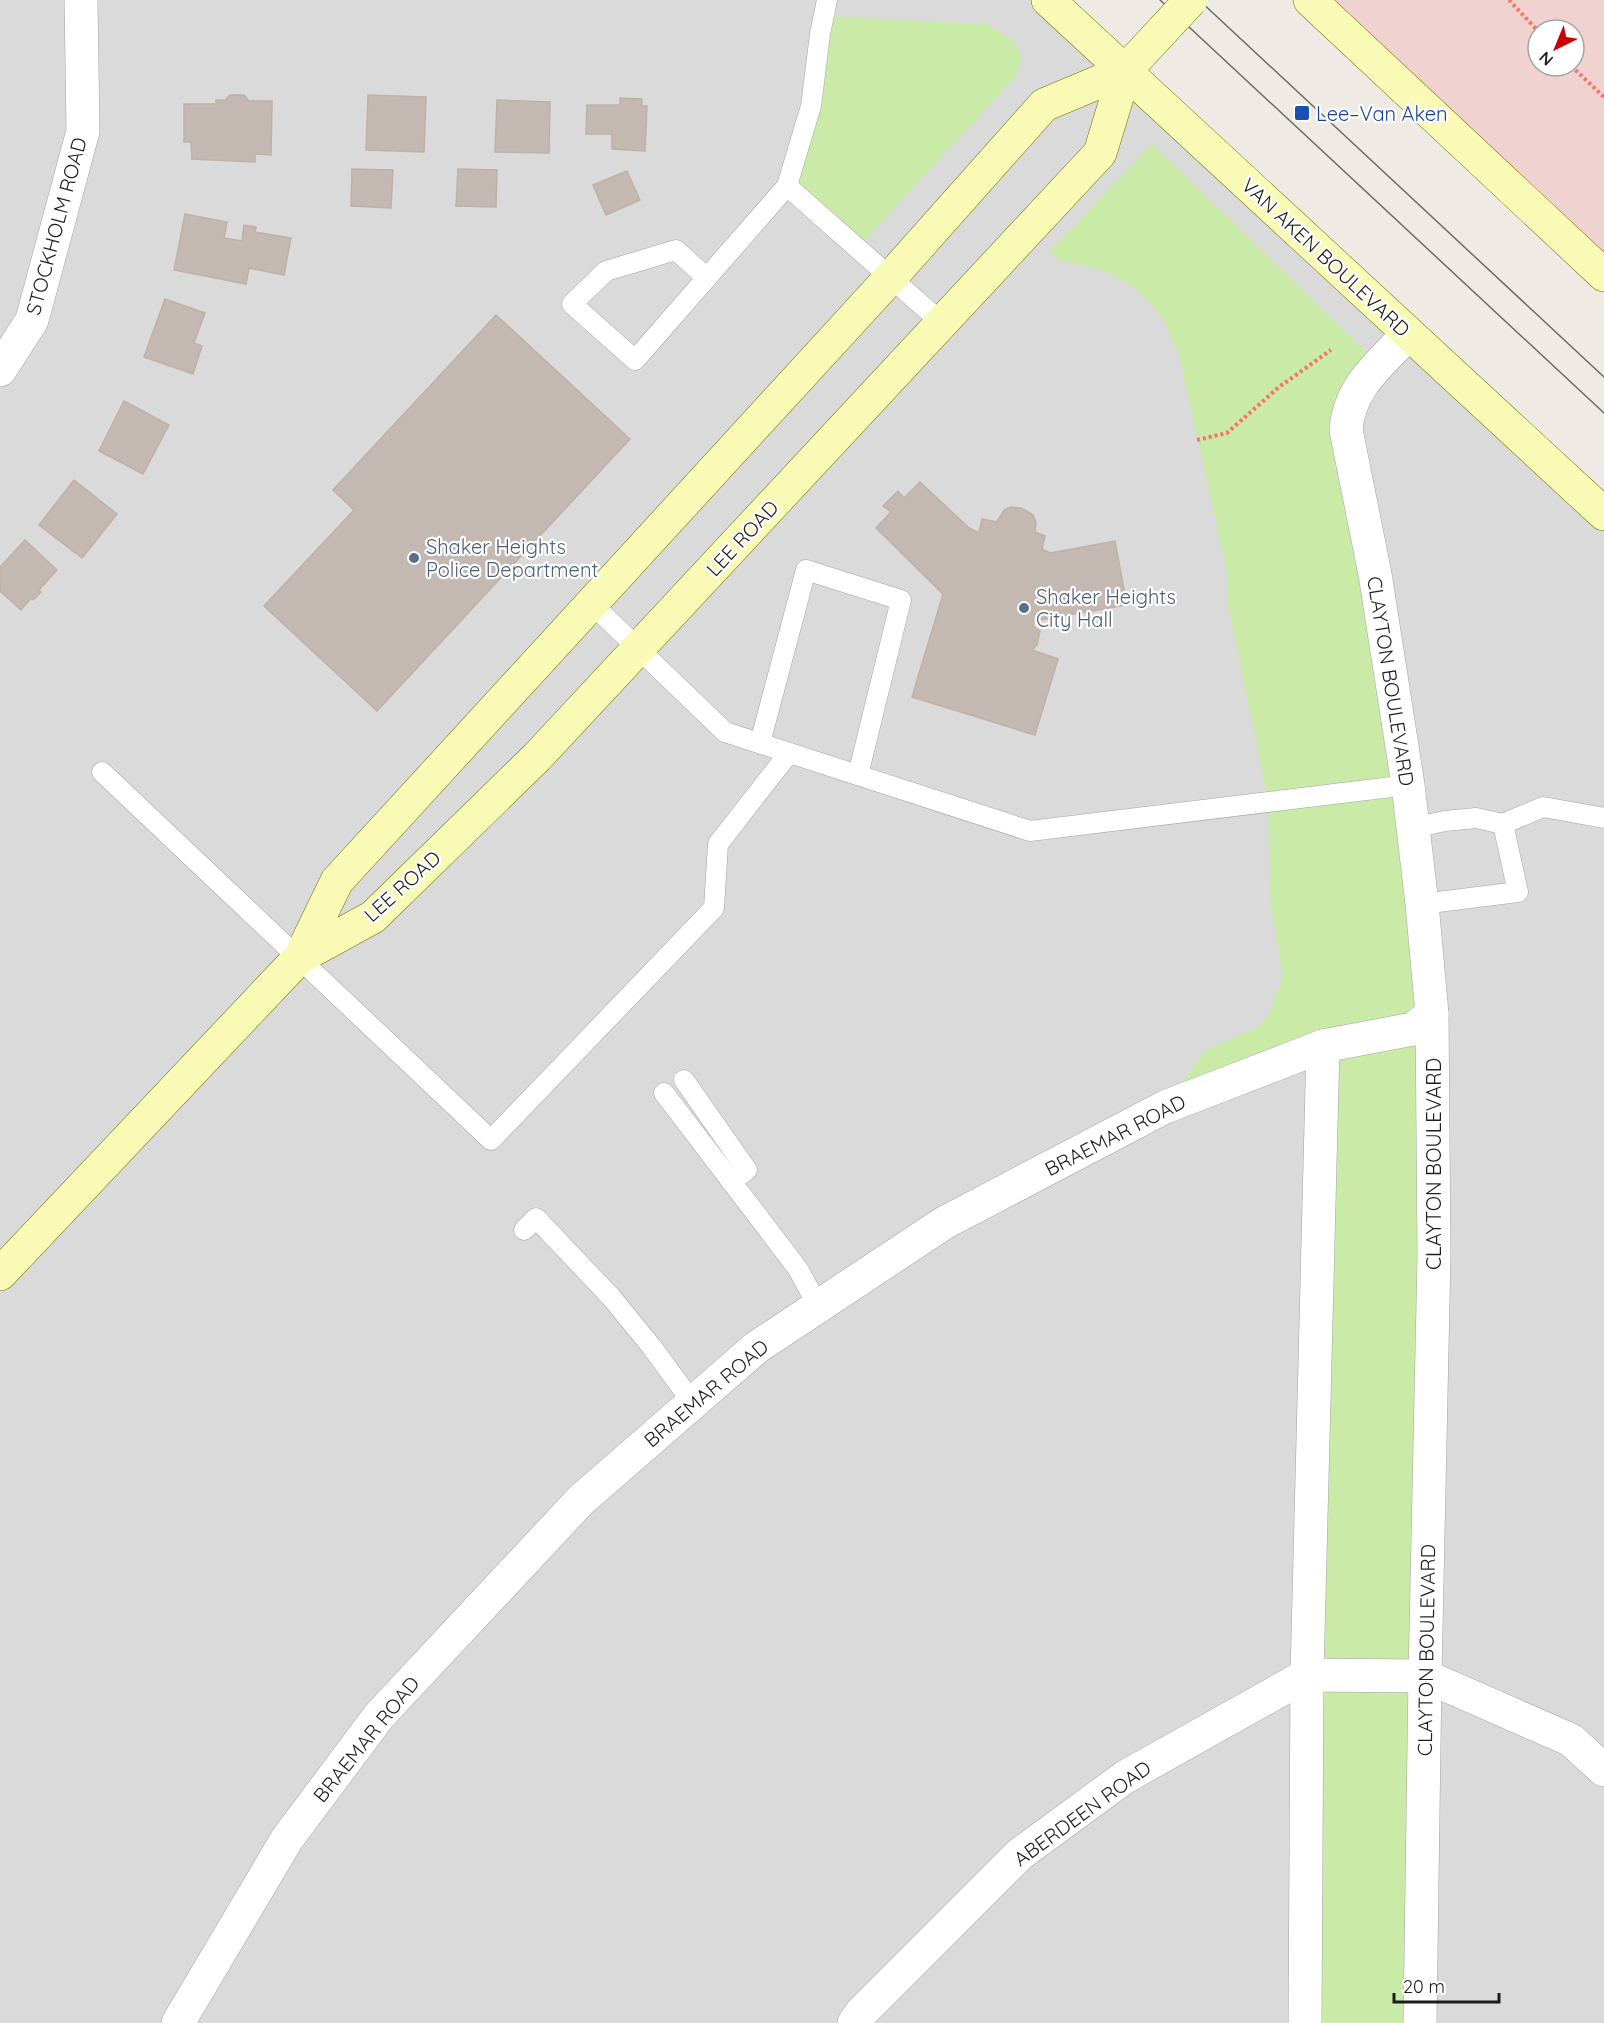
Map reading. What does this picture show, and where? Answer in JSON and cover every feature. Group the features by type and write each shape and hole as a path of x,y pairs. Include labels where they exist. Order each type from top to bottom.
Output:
{"main road":[{"name":"VAN AKEN BOULEVARD","path":"1048,0 1604,514"},
{"name":"LEE ROAD","path":"0,1274 300,957 337,881 593,605 1044,105 1125,71 1191,0"},
{"path":"1310,0 1604,275"},
{"name":"LEE ROAD","path":"300,957 373,917 537,757 942,323 1100,153 1125,71"}],"street":[{"name":"STOCKHOLM ROAD","path":"0,370 32,320 83,131 81,0"},
{"name":"CLAYTON BOULEVARD","path":"1408,334 1362,384 1347,414 1346,430 1375,574 1408,785 1432,1014 1434,1256 1420,2023"},
{"name":"BRAEMAR ROAD","path":"178,2023 287,1839 379,1716 581,1500 757,1347 944,1223 1165,1107 1323,1046 1413,1029 1432,1014"},
{"path":"1305,2023 1307,1675 1323,1046"},
{"name":"ABERDEEN ROAD","path":"854,2023 870,2004 1020,1854 1125,1777 1307,1675 1425,1676"},
{"path":"1425,1676 1571,1740 1604,1770"}],"lane":[{"path":"707,278 676,250 606,272 572,304 634,360 707,278 787,186 811,106 820,34 827,0"},
{"path":"787,186 942,323"},
{"path":"759,743 806,570 901,600 858,775"},
{"path":"593,605 725,732 1030,831 1408,785"},
{"path":"102,772 491,1140 714,908 718,843 789,753"},
{"path":"1413,828 1445,821 1476,818 1503,824 1543,807 1604,818"},
{"path":"1422,904 1518,892 1503,824"},
{"path":"684,1080 747,1170 731,1182"},
{"path":"664,1093 798,1269 818,1306"},
{"path":"524,1230 536,1218 611,1297 693,1403"}],"path":[{"path":"1509,0 1526,18"},
{"path":"1584,78 1604,97"},
{"path":"1197,440 1227,433 1279,387 1331,350"}],"shaded area":[{"path":"0,0 1048,0 1604,514 1604,2023 0,2023"},
{"path":"1310,0 1604,0 1604,275"}],"green space":[{"path":"824,16 987,24 1013,40 1022,58 1016,76 858,248 787,186"},
{"path":"1152,144 1380,365 1353,398 1422,904 1420,2023 1305,2023 1323,1047 1165,1107 1204,1051 1256,1028 1268,1016 1283,976 1270,899 1268,801 1227,598 1228,577 1179,354 1162,317 1135,289 1114,275 1059,260 1049,252"}],"building":[{"path":"230,95 244,95 249,101 272,101 271,155 255,154 255,162 192,159 191,142 184,142 184,104 216,104 216,100 225,100"},
{"path":"368,95 426,97 424,152 366,150"},
{"path":"620,98 642,99 642,106 647,106 645,151 612,149 612,134 586,134 587,105 620,105"},
{"path":"497,100 550,102 549,153 495,152"},
{"path":"352,169 393,170 391,208 351,206"},
{"path":"458,169 497,170 496,207 456,206"},
{"path":"627,171 640,200 606,215 593,185"},
{"path":"185,214 227,222 224,238 242,241 244,225 256,227 255,232 291,238 284,275 249,268 246,284 174,270"},
{"path":"165,299 205,313 194,343 202,346 193,374 144,357"},
{"name":"Shaker Heights Police Department","path":"496,315 630,439 377,711 264,606 354,510 333,490"},
{"path":"124,401 169,425 143,474 99,451"},
{"path":"74,480 117,514 82,558 39,525"},
{"name":"Shaker Heights City Hall","path":"920,482 969,528 979,533 982,519 997,522 1004,510 1011,507 1021,508 1033,515 1036,522 1035,532 1045,536 1042,549 1050,553 1115,541 1127,605 1034,621 1033,626 1040,631 1037,645 1032,650 1058,659 1035,735 912,697 943,594 876,528 891,512 883,506 898,491 904,498"},
{"path":"25,540 57,570 39,590 41,592 33,600 31,598 21,610 0,591 0,567"}],"tram line":[{"path":"1160,0 1604,413"},
{"path":"1199,0 1604,377"}],"place":[{"name":"Lee–Van Aken","path":"1302,113"},
{"name":"Shaker Heights Police Department","path":"414,558"},
{"name":"Shaker Heights City Hall","path":"1024,608"}]}
